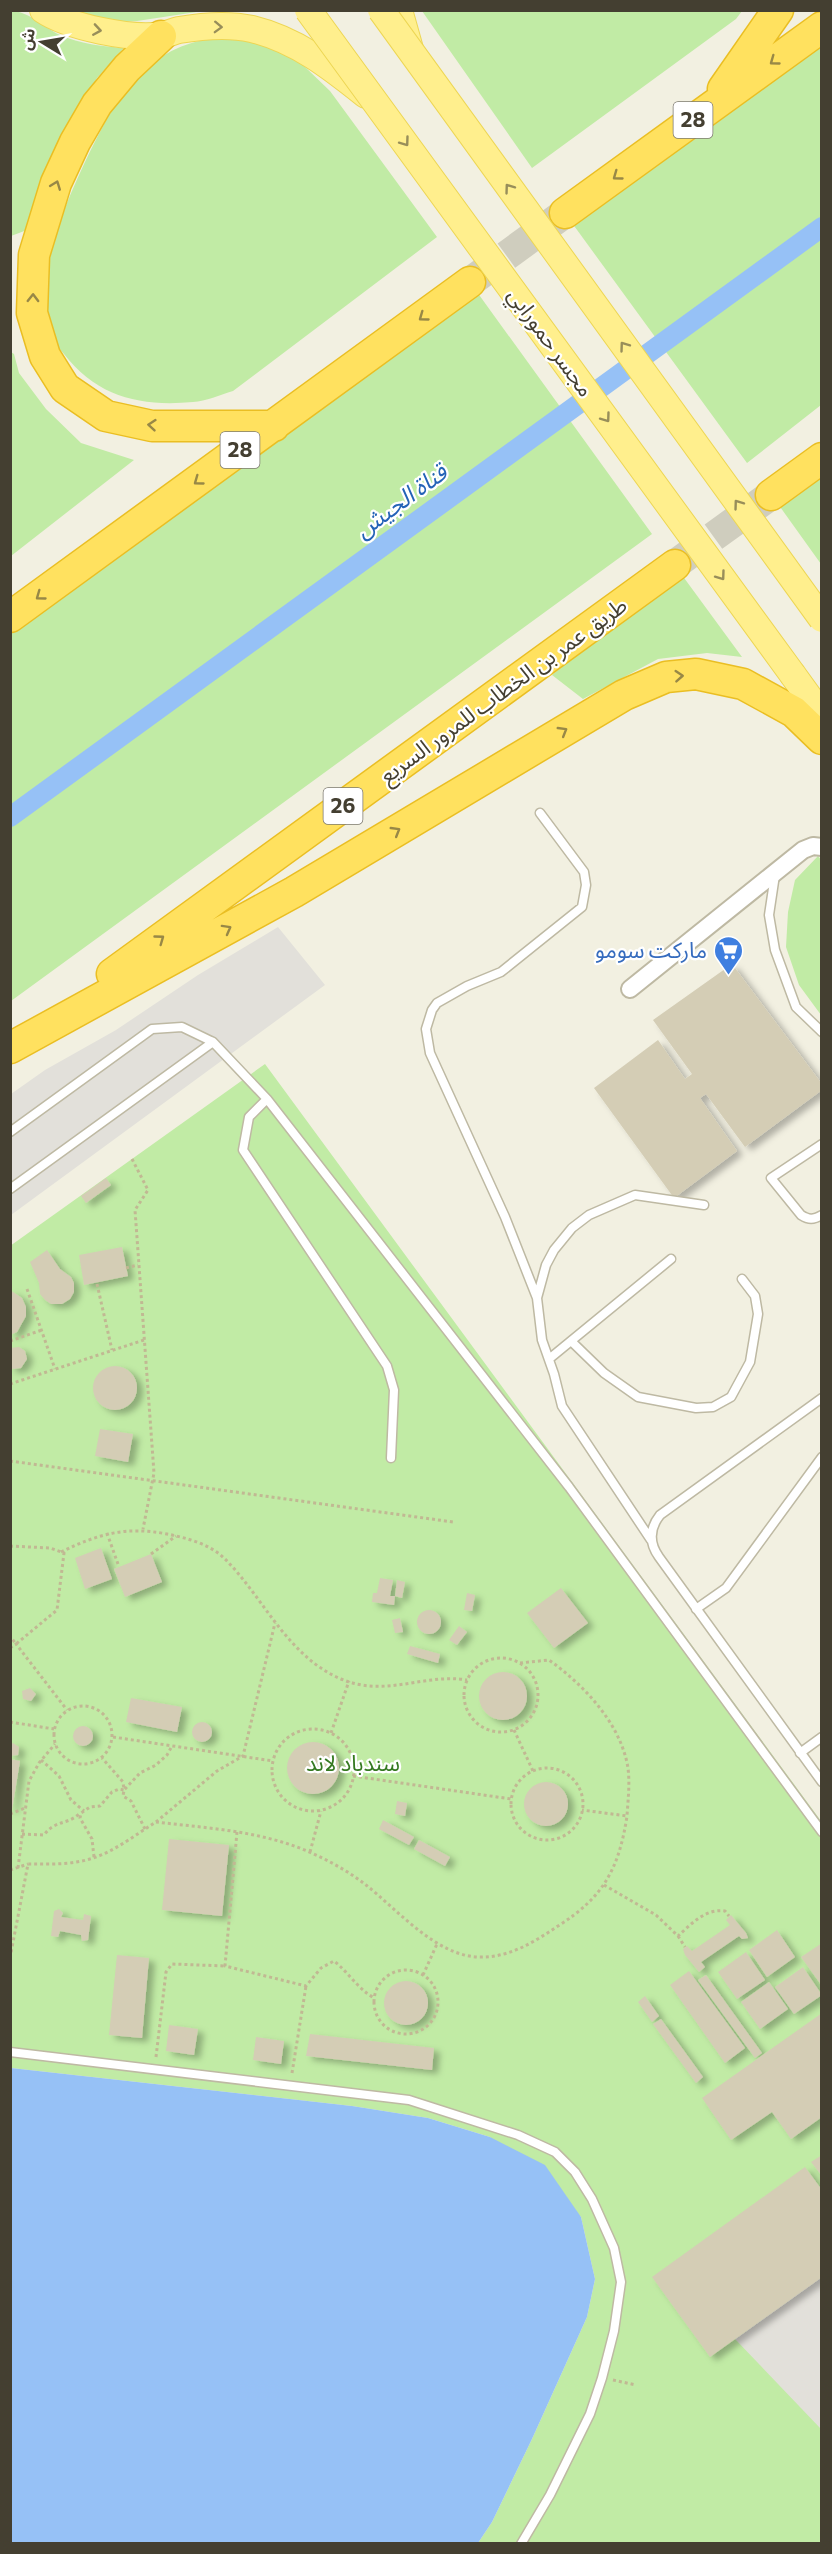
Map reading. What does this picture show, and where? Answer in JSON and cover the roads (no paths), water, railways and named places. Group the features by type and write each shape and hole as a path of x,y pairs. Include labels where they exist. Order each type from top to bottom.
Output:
{"highway":[{"path":"710,108 778,10"},
{"name":"28","path":"565,213 822,27"},
{"path":"161,36 127,69 92,114 56,183 34,255 32,313 45,356 65,388 106,416 152,426 274,426"},
{"name":"28","path":"10,617 470,282"},
{"path":"771,495 822,458"},
{"name":"طريق عمر بن الخطاب للمرور السريع","path":"10,1048 675,565"},
{"path":"10,1048 294,892 624,695 666,677 696,675 743,684 794,712 822,739"}],"main road":[{"path":"43,10 77,27 117,33 161,36 178,30 210,27 251,29 292,43 323,61 380,106"},
{"name":"مجسر حمورابي","path":"308,10 822,715"},
{"path":"381,10 822,619"},
{"path":"399,10 410,50"}],"street":[{"path":"630,989 808,847 822,847"}],"lane":[{"path":"540,813 584,872 586,885 582,907 501,972 466,986 437,1003 432,1010 426,1029 430,1053 505,1217 537,1298 542,1340 562,1406 651,1541 659,1557 822,1782"},
{"path":"775,874 769,915 775,950 796,1007 822,1032"},
{"path":"10,1132 152,1029 182,1027 213,1042 267,1099 569,1487 822,1832"},
{"path":"10,1189 213,1042"},
{"path":"267,1099 249,1117 243,1150 387,1366 394,1390 390,1458"},
{"path":"822,1144 771,1178 807,1219 814,1219 822,1215"},
{"path":"537,1298 546,1265 554,1250 572,1228 589,1215 635,1195 704,1205"},
{"path":"549,1359 671,1259"},
{"path":"571,1341 604,1373 638,1397 696,1408 713,1407 731,1397 750,1362 754,1345 758,1314 755,1296 742,1279"},
{"path":"651,1541 654,1523 660,1515 822,1398"},
{"path":"696,1609 726,1588 822,1457"},
{"path":"800,1753 822,1737"},
{"path":"10,2052 408,2100 519,2135 555,2152 575,2172 592,2199 614,2248 621,2282 614,2331 602,2378 573,2453 521,2544"}],"water":[{"path":"11,2068 352,2106 428,2118 490,2137 545,2165 581,2217 595,2279 587,2317 492,2522 478,2543 11,2543"}],"waterway":[{"name":"قناة الجيش","path":"10,817 822,227"}],"tunnel":[{"path":"470,282 565,213"},
{"path":"677,563 771,495"}],"place":[{"name":"ماركت سومو","path":"728,976"}],"park label":[{"name":"سندباد لاند","path":"353,1763"}]}
